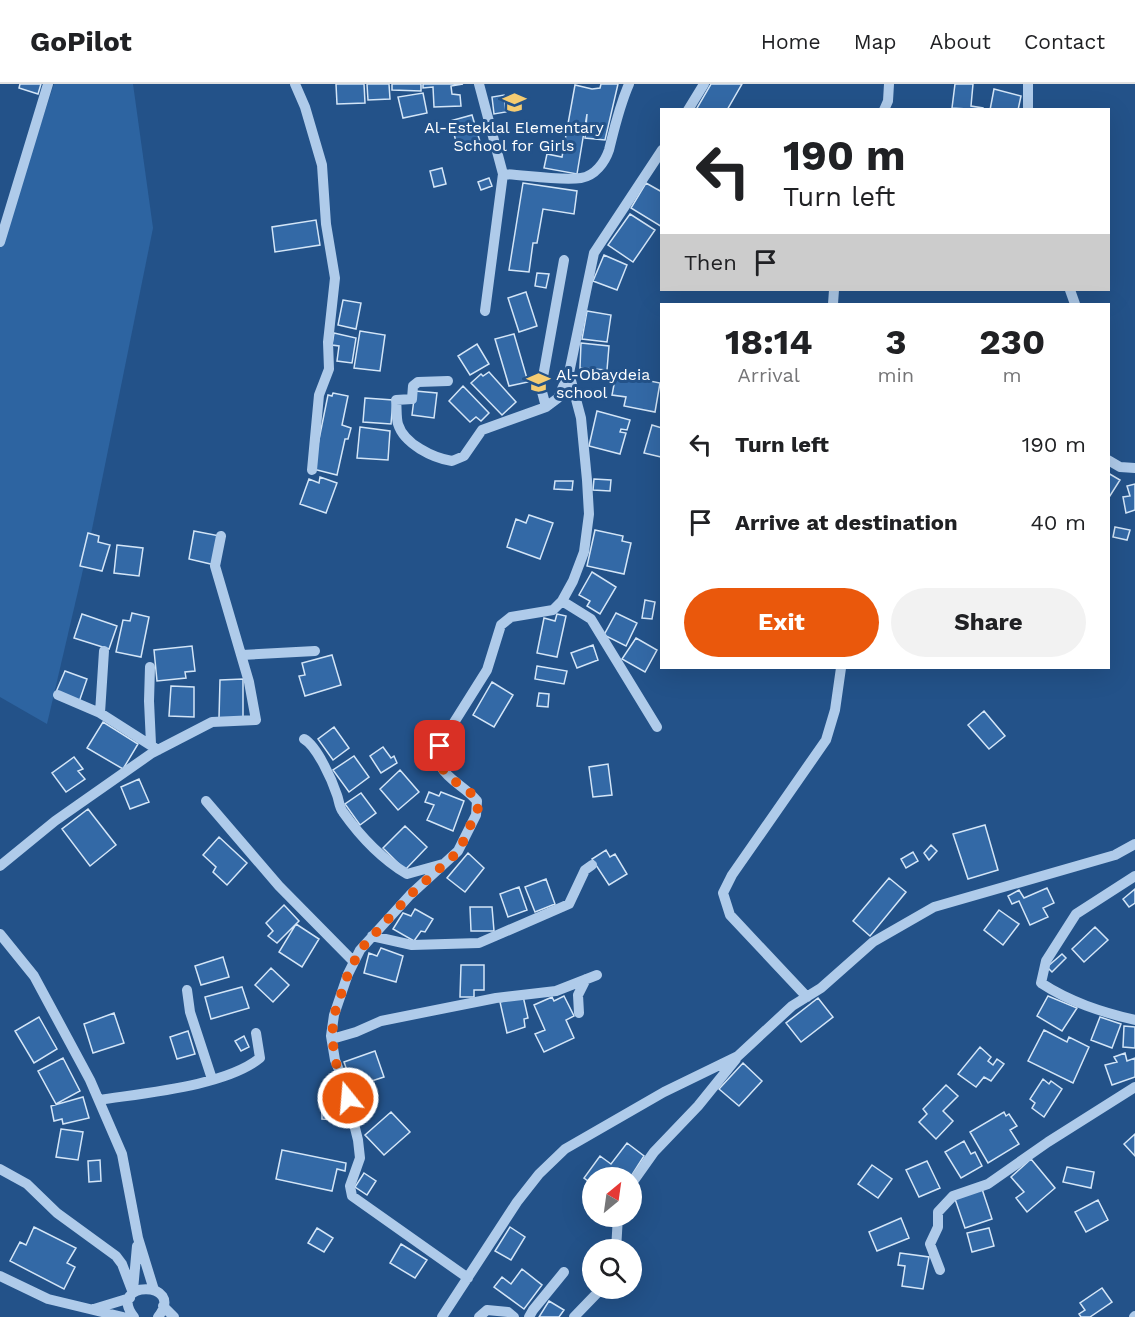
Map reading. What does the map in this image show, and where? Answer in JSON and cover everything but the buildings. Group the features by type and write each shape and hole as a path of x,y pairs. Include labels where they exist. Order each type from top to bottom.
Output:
{"street":[{"path":"0,242 48,84"},
{"path":"295,84 305,107 322,165 326,224 335,278 328,342 329,369 319,395 312,470"},
{"path":"478,84 503,174 485,311"},
{"path":"503,174 583,178 595,171 604,162 608,152 618,109 629,84"},
{"path":"689,108 704,84"},
{"path":"885,108 888,101 889,84"},
{"path":"1028,84 1028,108"},
{"path":"448,381 418,381 413,386 412,399 396,400 398,424 404,435 418,447 442,460 459,460 482,430 546,407 558,398 569,373 594,253 660,153"},
{"path":"546,407 541,388 564,260"},
{"path":"468,1278 352,1196 350,1185 360,1158 344,1080 335,1060 332,1039 334,1015 360,950 410,895 459,851 478,808 473,795 443,771 439,759 440,746 487,670 498,633 506,619 547,612 562,601 584,552 589,514 581,418 569,373"},
{"path":"1110,461 1120,467 1135,468"},
{"path":"0,866 55,821 154,747 212,722 256,720 242,655 215,566 221,536"},
{"path":"562,601 591,619 657,727"},
{"path":"100,713 104,651"},
{"path":"242,655 315,651"},
{"path":"150,667 149,701 154,747"},
{"path":"807,997 763,953 730,915 723,893 732,875 826,740 835,710 841,669"},
{"path":"58,695 100,713 154,747"},
{"path":"304,739 310,742 325,769 337,794 341,811 387,862 407,874 445,863"},
{"path":"206,801 279,886 354,962"},
{"path":"642,1169 654,1152 698,1106 738,1056 792,1006 821,988 873,942 934,907 1115,855 1135,844"},
{"path":"372,936 412,945 479,943 572,903 585,870 592,865"},
{"path":"1135,876 1076,914 1046,961 1041,983 1058,994 1101,1012 1135,1020"},
{"path":"0,934 34,976 90,1080 122,1154 138,1238 139,1253 129,1310 134,1317"},
{"path":"332,1039 381,1021 496,998 556,990 597,975"},
{"path":"579,1013 578,995 586,979"},
{"path":"187,990 190,1012 212,1078"},
{"path":"99,1100 240,1071 260,1058 256,1034"},
{"path":"442,1317 517,1202 539,1174 565,1149 664,1092 738,1056"},
{"path":"940,1270 930,1244 938,1227 938,1212 953,1196 988,1184 1048,1142 1135,1087"},
{"path":"0,1169 27,1184 57,1213 116,1256 122,1264 132,1296"},
{"path":"116,1256 128,1257 139,1253"},
{"path":"139,1253 154,1290 162,1298 163,1306 158,1317"},
{"path":"529,1317 532,1310 564,1272"},
{"path":"0,1275 48,1299 123,1317"},
{"path":"91,1310 132,1296 143,1288 154,1290"},
{"path":"574,1317 591,1299"},
{"path":"163,1306 174,1317"},
{"path":"479,1317 487,1310 508,1312 513,1317"}],"shaded area":[{"path":"54,84 133,84 153,228 89,544 47,724 0,697 0,246"}],"place":[{"name":"Al-Esteklal Elementary School for Girls","path":"514,102"},
{"name":"Al-Obaydeia school","path":"538,383"}],"route":[{"path":"348,1098 344,1080 335,1060 332,1036 334,1015 348,974 360,950 410,895 459,851 478,808 473,795 452,781 443,771 439,759 440,746"}]}
